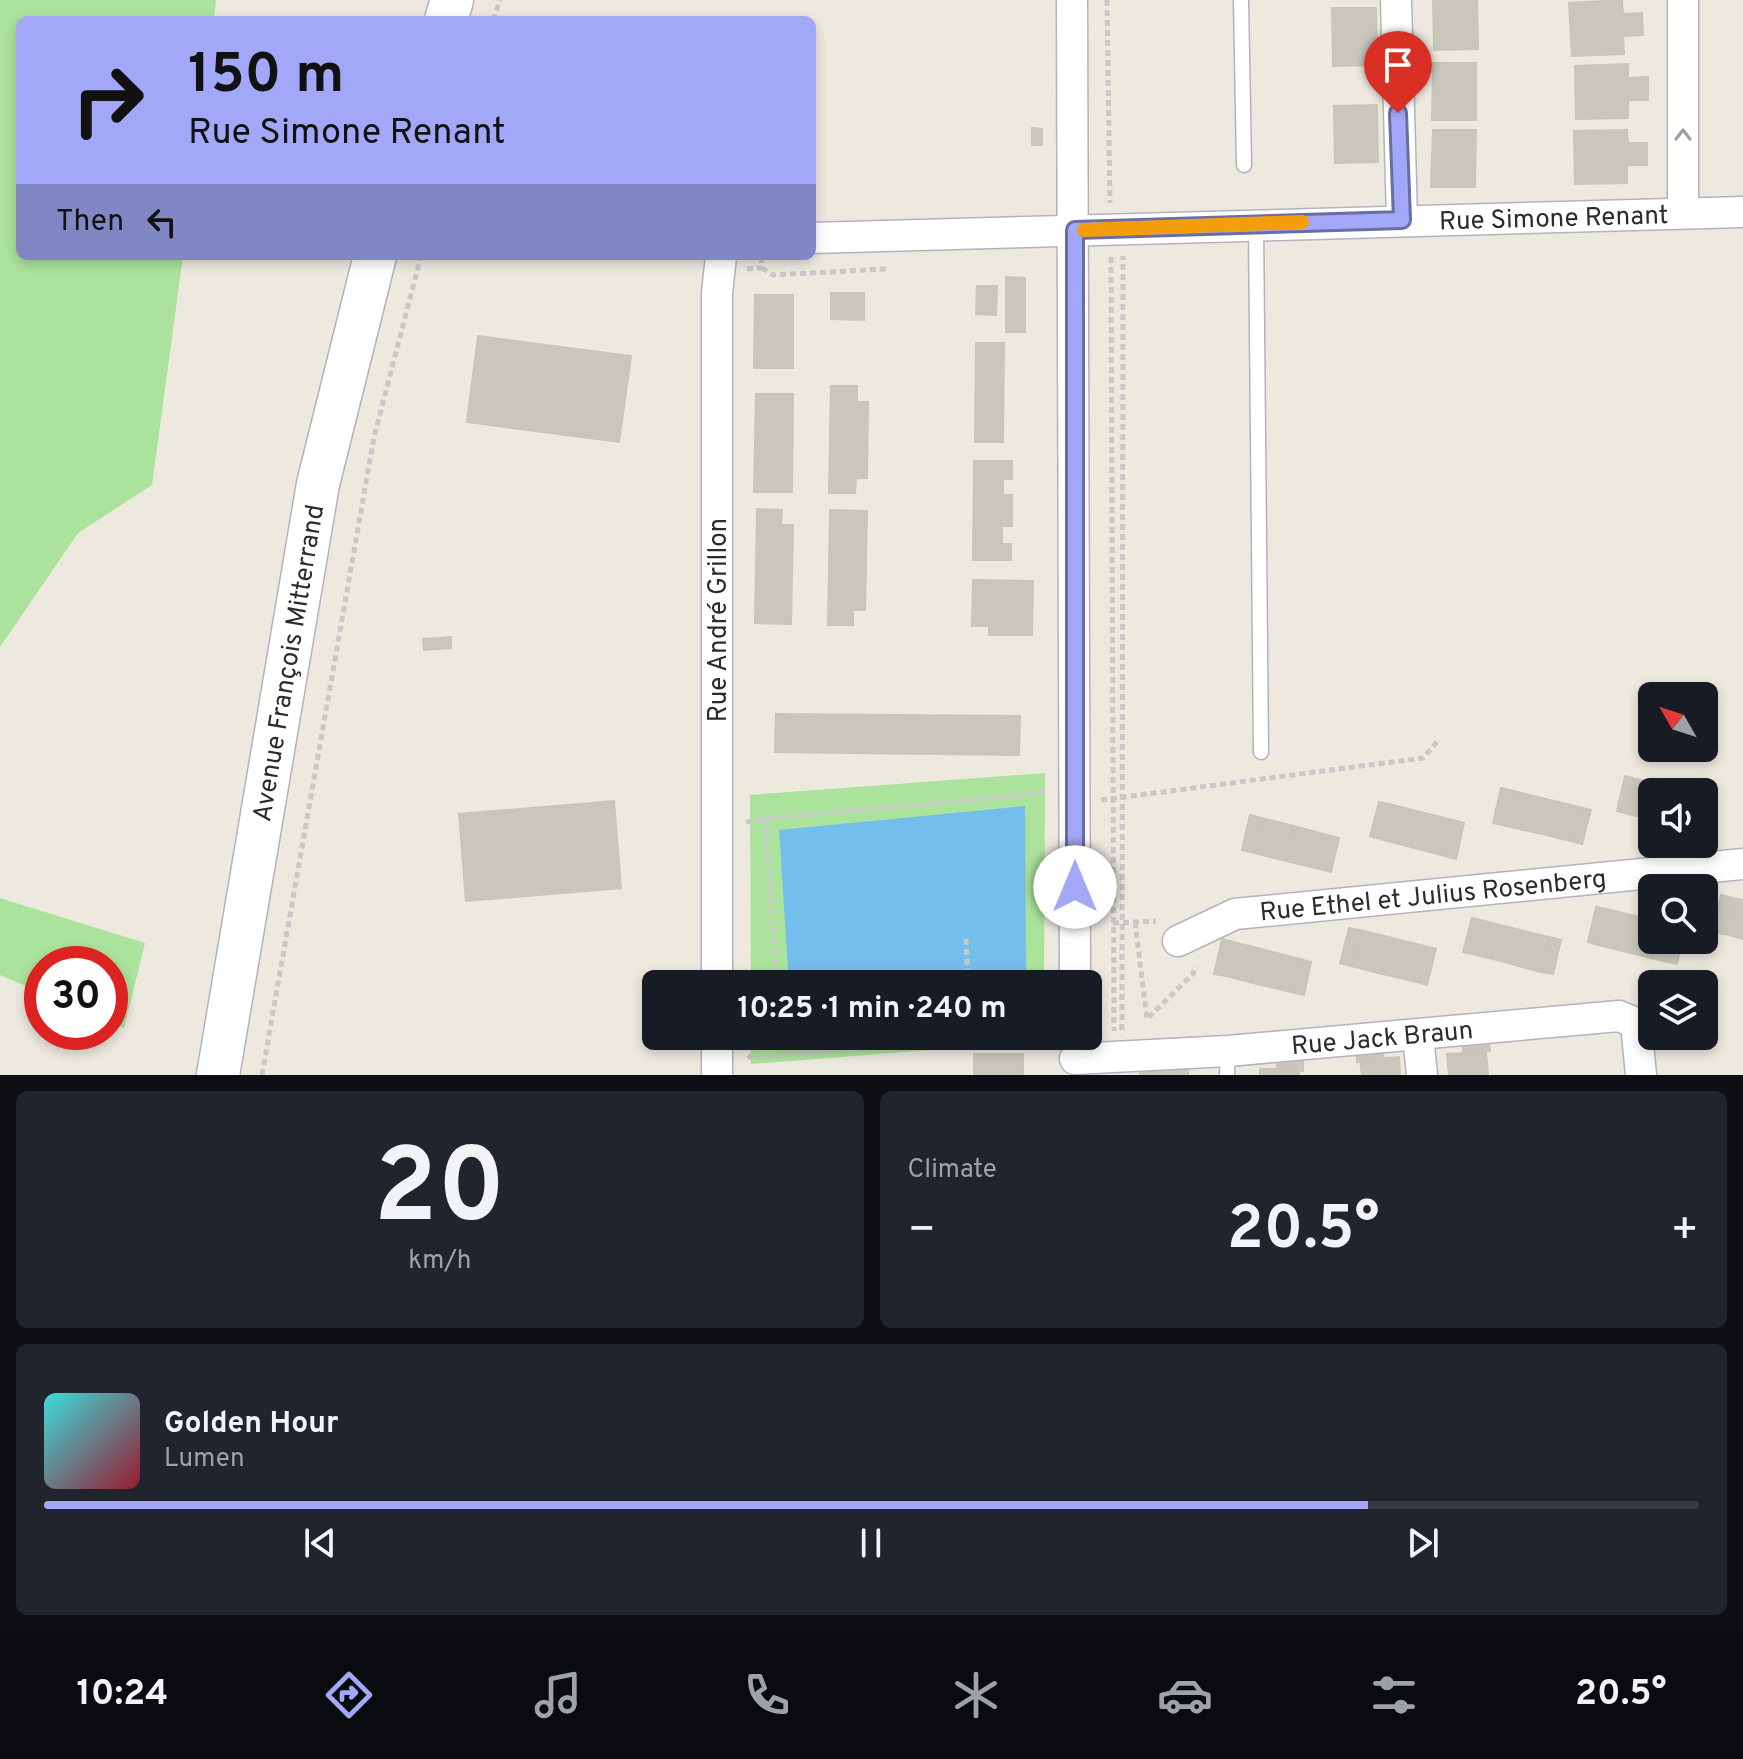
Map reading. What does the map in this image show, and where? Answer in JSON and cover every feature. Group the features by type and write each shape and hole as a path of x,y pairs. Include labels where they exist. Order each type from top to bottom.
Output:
{"main road":[{"name":"Avenue François Mitterrand","path":"218,1075 318,484 374,260"}],"street":[{"path":"1072,0 1075,230 1063,803 1074,970"},
{"path":"1396,0 1402,220"},
{"path":"1683,0 1683,213"},
{"name":"Rue Simone Renant","path":"1075,230 1743,212"},
{"path":"816,238 1075,230"},
{"name":"Rue André Grillon","path":"717,970 717,293 721,260"},
{"name":"Rue Ethel et Julius Rosenberg","path":"1178,941 1235,914 1743,864"},
{"name":"Rue Jack Braun","path":"1075,1057 1227,1063 1418,1036 1619,1016 1636,1023 1641,1075"},
{"path":"1418,1036 1422,1075"},
{"path":"717,1075 727,1050"}],"lane":[{"path":"1241,0 1244,165"},
{"path":"1256,223 1261,752"}],"path":[{"path":"1107,0 1111,228 1113,923 1118,1058"},
{"path":"1118,1058 1123,797 1123,252 1132,251"},
{"path":"262,1075 374,437 420,260"},
{"path":"762,268 773,275 900,268"},
{"path":"743,822 1050,793 1063,803 1113,799 1423,758 1437,742"},
{"path":"765,819 776,970"},
{"path":"1113,923 1159,920 1178,941"},
{"path":"1135,922 1147,1019 1193,974 1206,928"},
{"path":"966,939 967,970"},
{"path":"740,1050 751,1058 842,1050"}],"green space":[{"path":"0,0 216,0 214,16 16,16 16,260 182,260 152,485 78,533 0,647"},
{"path":"1045,773 1044,970 751,970 750,795"},
{"path":"0,898 145,943 128,1012 128,946 24,946 24,985 0,975"},
{"path":"751,1050 929,1050 751,1064"}],"water":[{"path":"1025,806 1026,970 788,970 779,830"}],"building":[{"path":"1433,0 1477,0 1478,49 1434,50"},
{"path":"1622,0 1623,14 1642,13 1643,35 1623,36 1624,54 1572,56 1569,3"},
{"path":"1332,8 1376,8 1377,65 1333,66"},
{"path":"1433,63 1476,63 1476,120 1432,120"},
{"path":"1628,64 1628,78 1648,77 1648,100 1628,100 1628,118 1576,119 1575,66"},
{"path":"1377,105 1378,162 1335,163 1334,106"},
{"path":"1032,128 1042,129 1042,145 1032,145"},
{"path":"1433,130 1476,130 1475,187 1431,187"},
{"path":"1627,130 1628,143 1647,143 1647,165 1627,165 1627,183 1575,184 1574,131"},
{"path":"1006,277 1025,278 1025,332 1006,332"},
{"path":"977,286 997,286 996,315 976,314"},
{"path":"831,293 864,293 864,320 831,319"},
{"path":"755,295 793,295 793,368 754,368"},
{"path":"478,336 631,356 619,442 467,422"},
{"path":"976,343 1004,343 1003,442 975,442"},
{"path":"831,386 857,386 857,402 868,402 867,478 856,478 855,493 829,493"},
{"path":"756,394 793,394 792,492 754,492"},
{"path":"974,461 1012,461 1012,479 1003,479 1003,495 1012,495 1012,526 1002,526 1002,544 1011,544 1011,560 973,560"},
{"path":"757,509 782,510 781,525 793,525 791,624 755,623"},
{"path":"830,510 867,511 865,610 853,610 853,625 828,625"},
{"path":"973,580 1033,581 1032,635 989,635 989,626 972,626"},
{"path":"451,637 451,648 424,650 423,639"},
{"path":"776,714 1020,716 1019,755 775,752"},
{"path":"1625,776 1636,779 1628,814 1617,811"},
{"path":"1636,779 1638,779 1638,816 1628,814"},
{"path":"1501,788 1514,791 1506,826 1493,823"},
{"path":"1514,791 1546,799 1538,833 1506,826"},
{"path":"1546,799 1579,807 1571,841 1538,833"},
{"path":"614,801 621,888 466,901 459,814"},
{"path":"1379,802 1389,804 1380,839 1370,836"},
{"path":"1389,804 1420,812 1411,847 1380,839"},
{"path":"1579,807 1591,810 1582,844 1571,841"},
{"path":"1420,812 1453,820 1445,856 1411,847"},
{"path":"1250,815 1262,818 1254,853 1242,850"},
{"path":"1262,818 1294,826 1286,861 1254,853"},
{"path":"1453,820 1464,823 1456,859 1445,856"},
{"path":"1294,826 1327,835 1320,869 1286,861"},
{"path":"1327,835 1339,838 1331,872 1320,869"},
{"path":"1721,895 1733,898 1725,934 1718,933"},
{"path":"1733,898 1743,900 1743,939 1725,934"},
{"path":"1596,907 1606,909 1598,945 1588,942"},
{"path":"1606,909 1638,917 1631,953 1598,945"},
{"path":"1472,918 1484,921 1477,955 1463,952"},
{"path":"1484,921 1516,929 1508,963 1477,955"},
{"path":"1638,925 1638,954 1666,954 1664,961 1631,953"},
{"path":"1349,928 1360,930 1351,966 1340,963"},
{"path":"1516,929 1549,937 1541,972 1508,963"},
{"path":"1360,930 1392,938 1383,974 1351,966"},
{"path":"1549,937 1561,940 1553,974 1541,972"},
{"path":"1392,938 1424,946 1417,982 1383,974"},
{"path":"1222,939 1233,942 1226,976 1214,974"},
{"path":"1233,942 1265,950 1257,984 1226,976"},
{"path":"1424,946 1436,949 1427,985 1417,982"},
{"path":"1265,950 1300,959 1291,992 1257,984"},
{"path":"1666,954 1679,954 1677,964 1664,961"},
{"path":"1300,959 1311,962 1304,995 1291,992"},
{"path":"1488,1036 1490,1051 1463,1052 1462,1038"},
{"path":"1382,1045 1383,1058 1357,1062 1356,1047"},
{"path":"1303,1051 1303,1071 1277,1069 1276,1053"},
{"path":"1486,1052 1488,1075 1449,1075 1447,1054"},
{"path":"974,1054 1023,1054 1023,1075 974,1075"},
{"path":"1399,1057 1400,1075 1362,1075 1360,1060"},
{"path":"1188,1064 1188,1075 1140,1075 1140,1065"},
{"path":"1260,1069 1299,1069 1299,1075 1260,1075"}],"slow traffic":[{"path":"1084,230 1302,222"}],"route":[{"path":"1075,887 1075,230 1402,220 1398,113"}]}
